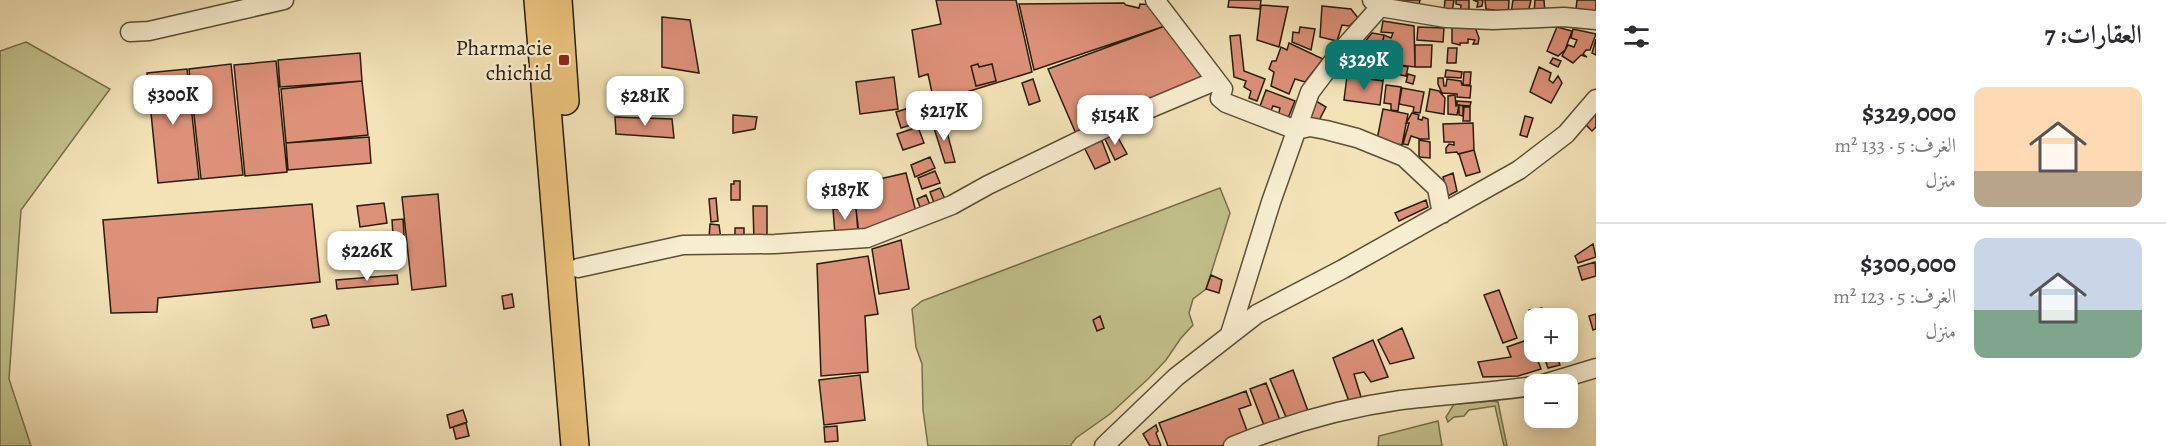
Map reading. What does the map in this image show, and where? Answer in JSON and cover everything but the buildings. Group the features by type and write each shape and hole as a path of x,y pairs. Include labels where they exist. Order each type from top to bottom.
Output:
{"highway":[{"path":"538,0 575,446"},
{"path":"558,0 592,446"}],"street":[{"path":"130,32 149,31 284,0"},
{"path":"1155,0 1223,89 1220,98 1226,103 1296,130 1310,127 1326,130 1357,138 1404,157 1437,188 1442,213"},
{"path":"1230,334 1271,202 1310,92 1376,3 1446,18 1493,20 1564,17 1596,20"},
{"path":"578,268 683,245 775,244 867,238 952,205 988,184 1120,121 1215,81"},
{"path":"1104,446 1176,377 1257,314 1519,170 1566,134 1596,99"},
{"path":"1576,374 1596,368"},
{"path":"1233,446 1267,432 1317,417 1400,400 1524,387"}],"shaded area":[{"path":"26,42 110,89 21,210 9,379 31,446 0,446 0,51"},
{"path":"1220,188 1230,213 1206,289 1193,299 1189,313 1193,325 1166,360 1110,414 1076,438 1070,446 928,446 923,410 922,364 916,347 912,309 922,301"},
{"path":"1498,402 1507,446 1504,446 1495,406 1469,410 1464,416 1454,417 1448,422 1446,417 1454,404"},
{"path":"1438,421 1442,446 1378,446 1379,436"}],"place":[{"name":"Pharmacie chichid","path":"564,60"}]}
